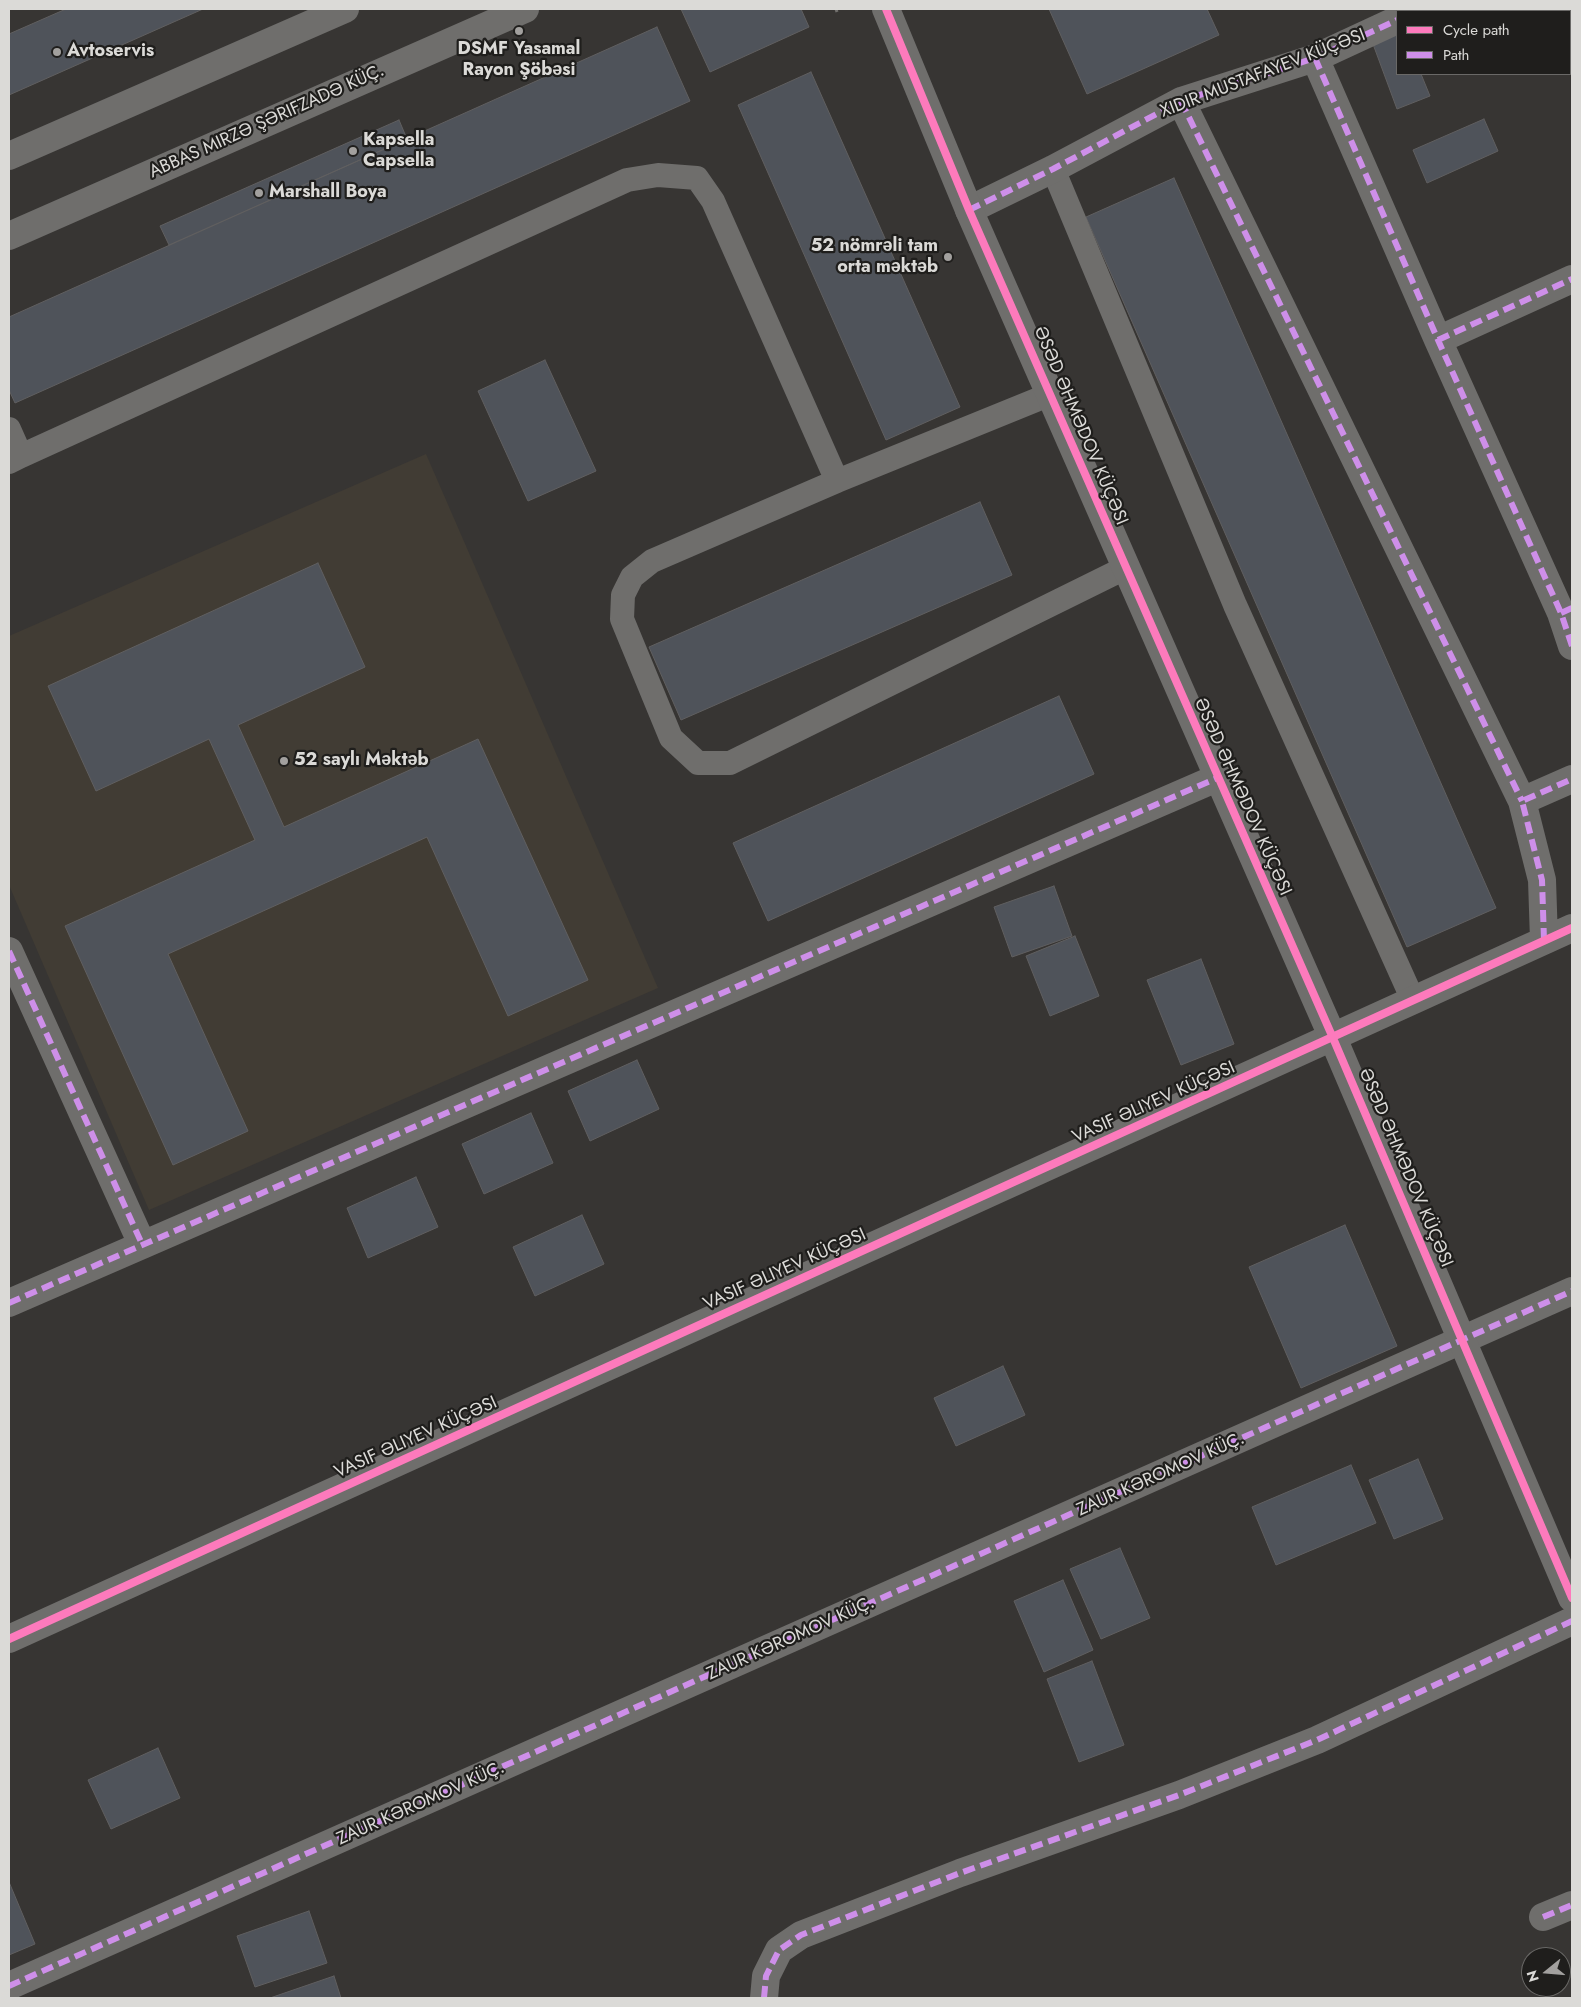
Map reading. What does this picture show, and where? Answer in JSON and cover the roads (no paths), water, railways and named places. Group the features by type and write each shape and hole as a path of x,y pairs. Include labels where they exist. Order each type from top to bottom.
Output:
{"street":[{"path":"9,156 345,9"},
{"name":"ABBAS MIRZƏ ŞƏRIFZADƏ KÜÇ.","path":"9,236 525,9"},
{"name":"ƏSƏD ƏHMƏDOV KÜÇƏSI","path":"886,9 969,210 1051,394 1217,778 1333,1038 1572,1598"},
{"path":"969,210 1053,169 1181,101 1315,58 1396,20"},
{"path":"1315,58 1438,340 1567,610 1572,646"},
{"path":"1181,101 1522,801 1542,880 1544,940"},
{"path":"1438,340 1572,279"},
{"path":"9,1303 1217,778"},
{"path":"1522,801 1572,780"},
{"name":"VASIF ƏLIYEV KÜÇƏSI","path":"9,1639 1572,928"},
{"path":"11,961 142,1244"},
{"name":"ZAUR KƏROMOV KÜÇ.","path":"9,1986 1572,1291"},
{"path":"764,1998 766,1976 779,1950 801,1935 960,1874 1179,1795 1317,1740 1572,1621"},
{"path":"1543,1917 1572,1905"}],"lane":[{"path":"1053,169 1235,605 1413,1000"},
{"path":"9,429 15,459 627,180 658,175 697,178 713,201 837,481"},
{"path":"1051,394 837,481 652,561 632,578 624,595 622,619 671,738 698,763 730,763 1125,568"}],"place":[{"name":"DSMF Yasamal Rayon Şöbəsi","path":"519,31"},
{"name":"Avtoservis","path":"57,52"},
{"name":"Kapsella Capsella","path":"353,151"},
{"name":"Marshall Boya","path":"259,193"},
{"name":"52 nömrəli tam orta məktəb","path":"948,257"},
{"name":"52 saylı Məktəb","path":"284,761"}]}
